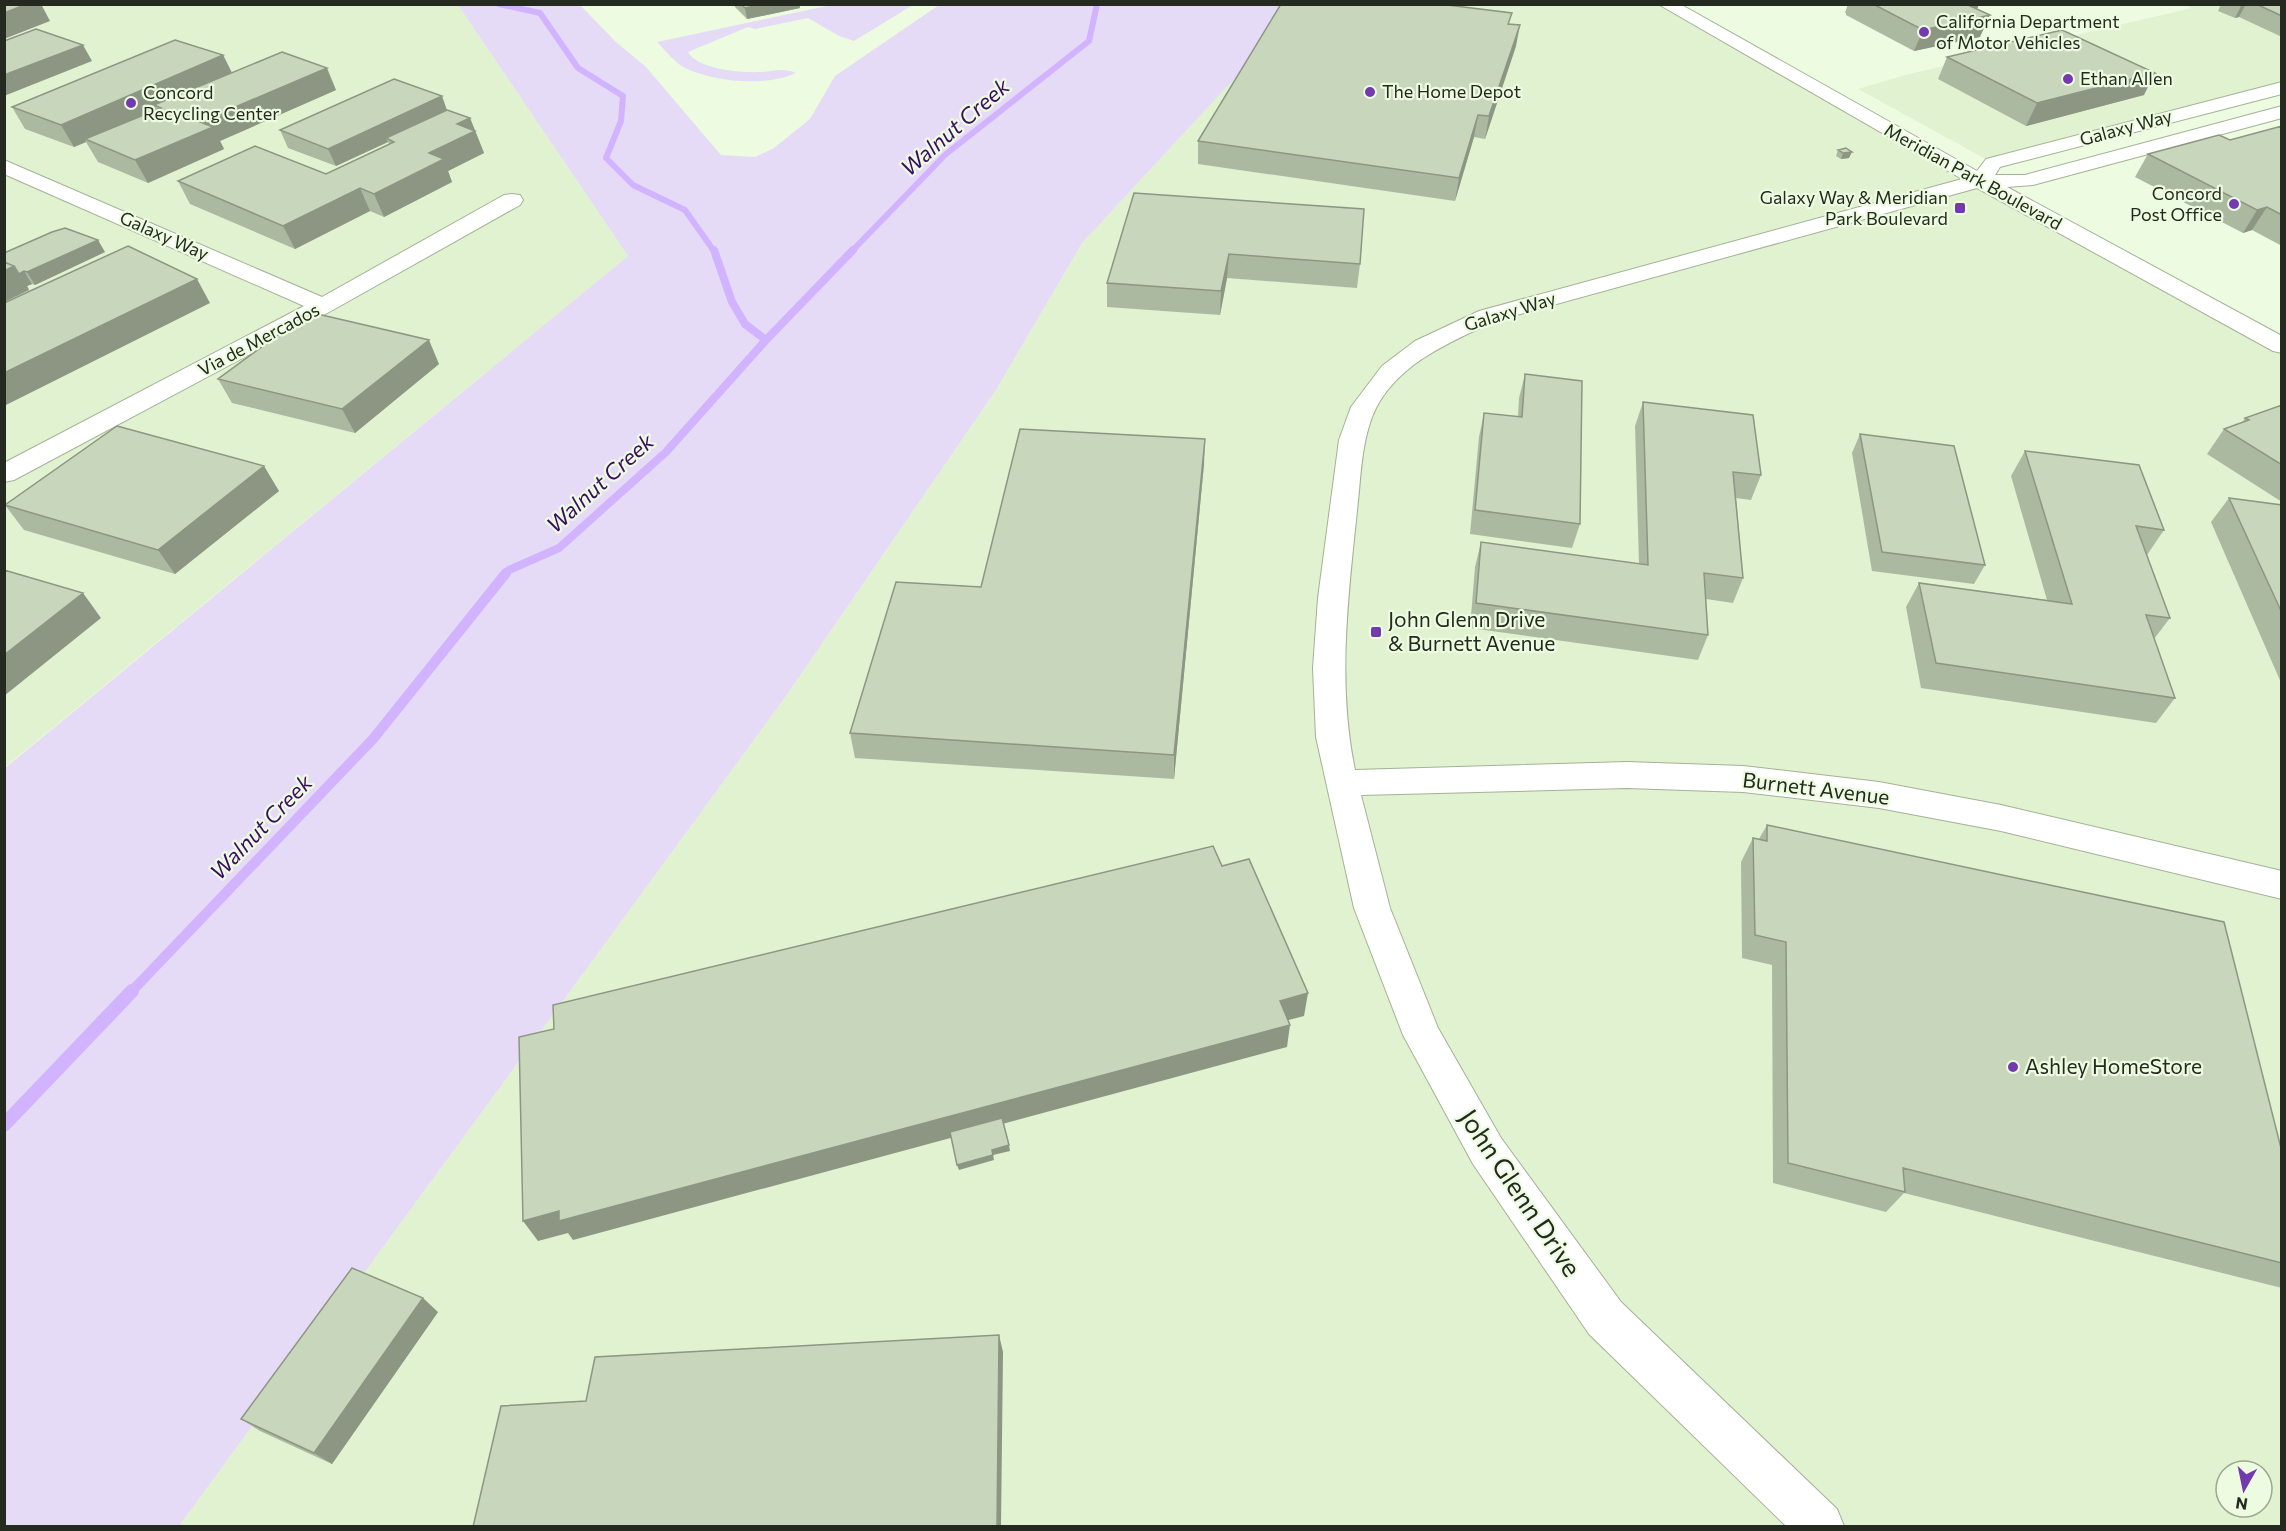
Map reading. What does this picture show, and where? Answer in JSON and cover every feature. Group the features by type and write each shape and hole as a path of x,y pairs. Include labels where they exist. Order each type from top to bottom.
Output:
{"street":[{"name":"Meridian Park Boulevard","path":"1666,4 1983,166 2282,346"},
{"path":"1704,4 1745,27"},
{"name":"Galaxy Way","path":"1341,783 1332,736 1329,668 1333,598 1352,440 1364,407 1391,371 1424,346 1487,316 1983,166 2282,88"},
{"name":"Galaxy Way","path":"2026,181 2282,112"},
{"name":"Galaxy Way","path":"4,166 323,306"},
{"name":"Meridian Park Boulevard","path":"1983,166 2026,181 2050,195"},
{"name":"Via de Mercados","path":"4,474 323,306 512,200"},
{"name":"Burnett Avenue","path":"1341,783 1627,775 1753,780 1879,795 1990,816 2282,885"},
{"name":"John Glenn Drive","path":"1341,783 1372,908 1388,950 1422,1035 1487,1150 1605,1318 1821,1527"}],"shaded area":[{"path":"5,5 458,5 628,256 5,767"},
{"path":"458,5 580,5 616,42 646,67 721,155 755,157 774,148 810,119 835,76 939,5 1280,5 1237,76 1082,243 996,390 786,696 179,1526 5,1526 5,768 628,256"},
{"path":"913,5 854,41 839,36 808,18 755,29 748,27 688,52 700,62 720,69 751,72 782,70 796,73 770,80 740,81 697,73 678,63 657,42 827,6"},
{"path":"1280,5 1666,5 2281,346 2281,1526 179,1526 786,696 996,390 1082,243 1237,76"},
{"path":"2185,5 2281,5 2281,88 1993,163 1858,89 1905,75 2192,8"}],"building":[{"path":"4,4 27,4 4,13"},
{"path":"741,4 763,4 745,8"},
{"name":"The Home Depot","path":"1281,4 1439,4 1512,13 1508,24 1520,25 1489,116 1478,115 1459,178 1198,141"},
{"path":"1873,4 1978,4 1970,6 1990,15 1923,30"},
{"path":"2256,4 2282,4 2282,16"},
{"path":"36,29 83,45 4,75 4,41"},
{"path":"2062,30 2155,73 2037,103 1947,57"},
{"path":"175,40 223,55 61,125 12,107"},
{"path":"282,52 327,68 200,122 213,127 135,160 85,139 161,108 154,105"},
{"path":"394,79 442,96 328,149 280,130"},
{"path":"447,110 470,118 457,124 475,131 429,153 444,159 374,194 360,188 283,226 178,181 255,146 326,174 394,142 386,138"},
{"path":"2282,126 2282,215 2267,207 2257,210 2148,154 2219,135 2230,140"},
{"path":"1846,148 1852,152 1843,153 1838,150"},
{"path":"1134,193 1364,209 1360,264 1229,254 1221,291 1107,283"},
{"path":"65,228 98,240 19,274 14,266 4,262 4,253"},
{"path":"128,246 197,279 4,373 4,303"},
{"path":"4,262 14,266 4,271"},
{"path":"309,312 429,340 342,409 218,379"},
{"path":"1525,374 1582,381 1580,524 1475,510 1484,413 1522,417"},
{"path":"1643,402 1753,415 1761,475 1733,472 1743,578 1704,573 1708,635 1476,603 1481,542 1648,565"},
{"path":"2282,405 2282,465 2224,429 2249,420 2245,418"},
{"path":"117,426 264,466 158,550 5,505"},
{"path":"1020,429 1205,439 1174,755 850,733 896,582 981,587"},
{"path":"1860,434 1954,446 1985,565 1882,552"},
{"path":"2025,451 2139,465 2164,530 2136,526 2170,618 2146,615 2175,698 1936,663 1919,583 2072,604"},
{"path":"2229,498 2282,505 2282,613"},
{"path":"4,570 83,593 4,655"},
{"path":"1767,825 2224,922 2282,1152 2282,1263 1903,1168 1905,1192 1788,1163 1786,942 1755,935 1753,838 1767,841"},
{"path":"1213,846 1222,866 1249,859 1308,993 1280,1001 1290,1025 559,1221 559,1211 523,1221 519,1037 554,1029 553,1005"},
{"path":"1002,1118 1009,1145 992,1150 993,1155 957,1165 950,1132"},
{"path":"352,1268 423,1298 314,1453 241,1419"},
{"path":"999,1335 997,1527 473,1527 501,1406 586,1401 595,1357"}],"waterway":[{"path":"499,4 540,13 578,68 623,96 621,121 606,158 633,185 685,210 714,251"},
{"name":"Walnut Creek","path":"852,251 946,154 1089,41 1097,4"},
{"path":"714,250 732,302 745,324 766,340"},
{"name":"Walnut Creek","path":"766,340 853,250"},
{"name":"Walnut Creek","path":"505,575 509,570 559,548 666,452 766,340"},
{"name":"Walnut Creek","path":"131,992 373,739 506,573"},
{"name":"Walnut Creek","path":"4,1125 132,991"}],"place":[{"name":"California Department of Motor Vehicles","path":"1924,32"},
{"name":"Ethan Allen","path":"2068,79"},
{"name":"The Home Depot","path":"1370,92"},
{"name":"Concord Recycling Center","path":"131,103"},
{"name":"Concord Post Office","path":"2234,204"},
{"name":"Galaxy Way & Meridian Park Boulevard","path":"1960,208"},
{"name":"John Glenn Drive & Burnett Avenue","path":"1376,632"},
{"name":"Ashley HomeStore","path":"2013,1067"}]}
